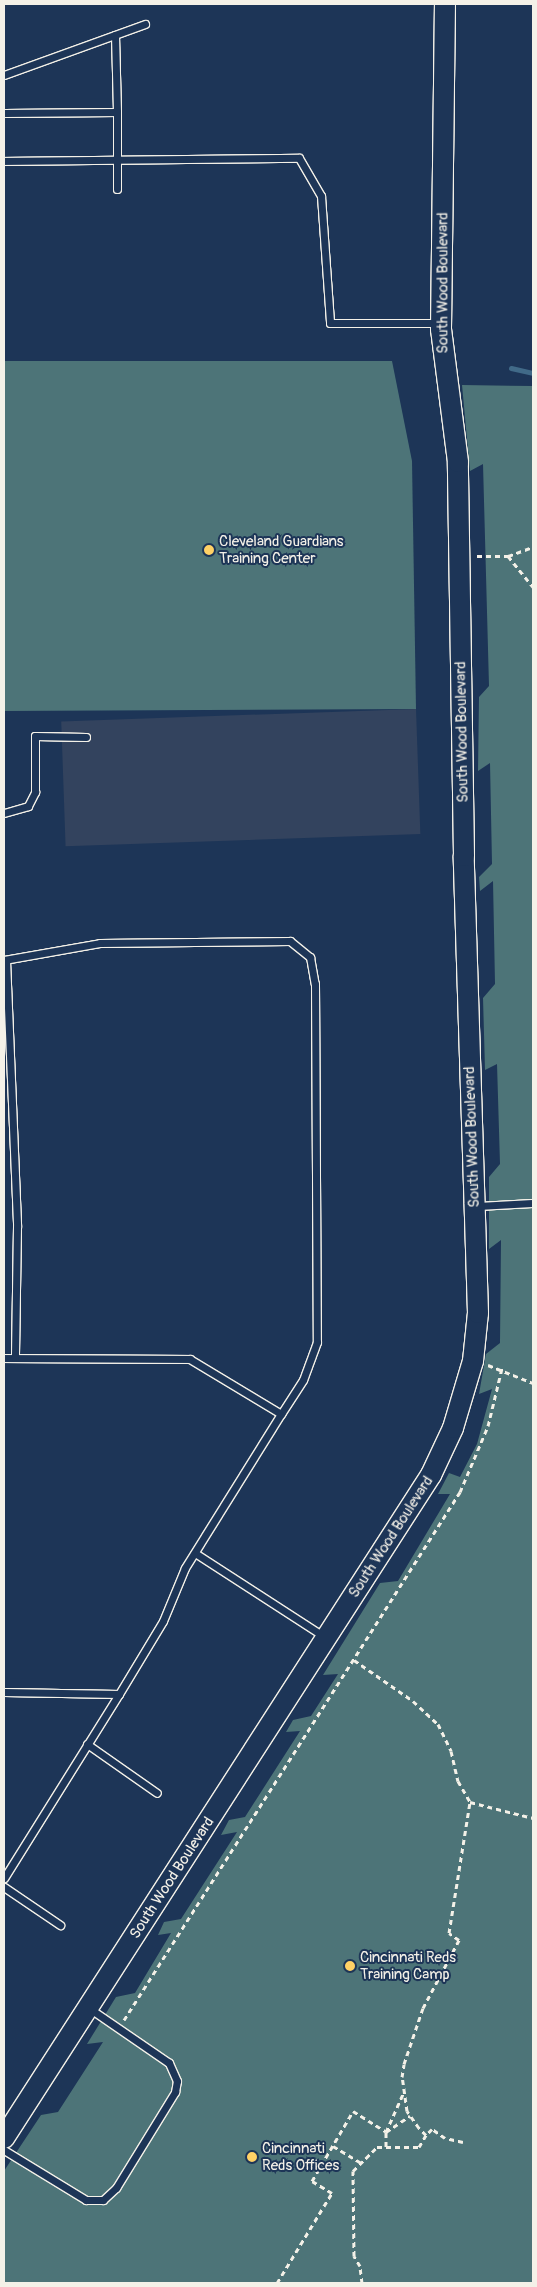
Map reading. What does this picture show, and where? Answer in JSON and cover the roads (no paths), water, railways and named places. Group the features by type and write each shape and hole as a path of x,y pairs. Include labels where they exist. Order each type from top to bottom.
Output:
{"street":[{"name":"South Wood Boulevard","path":"4,2138 431,1475 453,1428 473,1362 478,1313 458,557 458,462 441,323 445,4"}],"lane":[{"path":"4,75 145,24"},
{"path":"115,35 117,189"},
{"path":"4,113 117,112"},
{"path":"4,161 299,158 321,196 330,323 441,323"},
{"path":"4,813 28,806 34,792 35,736 86,737"},
{"path":"4,1878 163,1621 195,1553 303,1380 317,1342 315,984 310,957 290,941 100,943 5,960 18,1227 15,1358"},
{"path":"474,1206 533,1203"},
{"path":"4,1358 190,1358 281,1414"},
{"path":"195,1553 326,1638"},
{"path":"4,1692 119,1694"},
{"path":"88,1744 157,1793"},
{"path":"4,1887 60,1925"},
{"path":"4,2150 86,2200 103,2200 116,2188 176,2092 177,2081 169,2063 88,2008"}],"waterway":[{"path":"511,368 533,373"}],"place":[{"name":"Cleveland Guardians Training Center","path":"209,550"},
{"name":"Cincinnati Reds Training Camp","path":"350,1966"},
{"name":"Cincinnati Reds Offices","path":"252,2157"}]}
